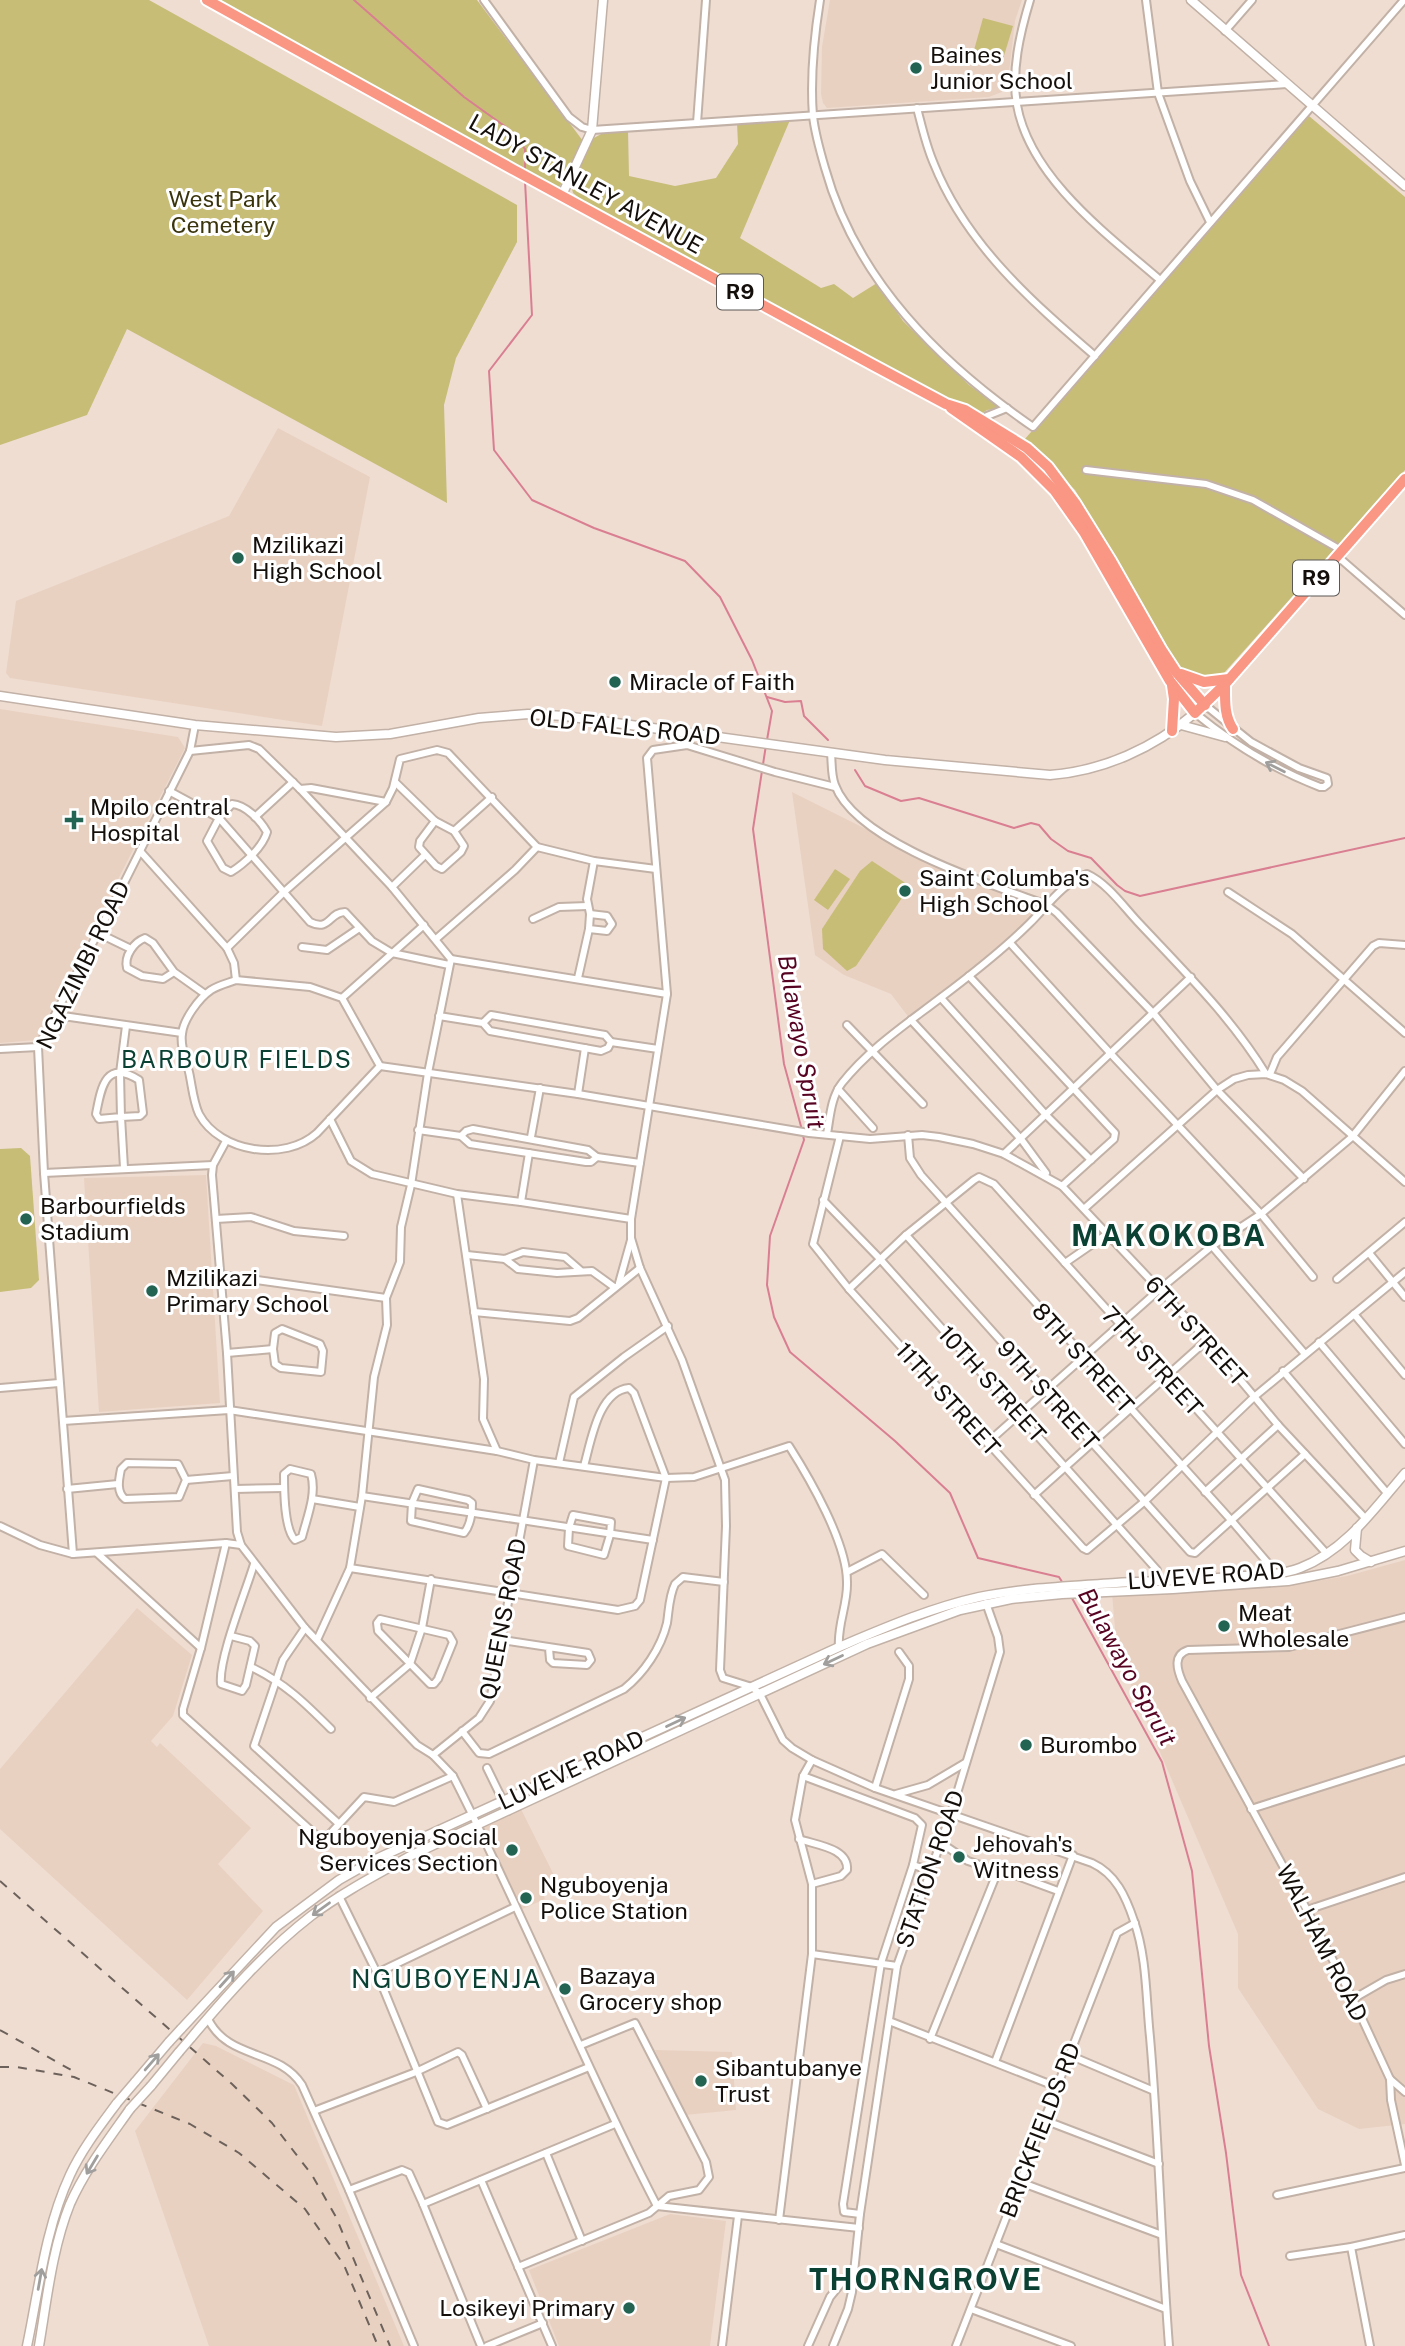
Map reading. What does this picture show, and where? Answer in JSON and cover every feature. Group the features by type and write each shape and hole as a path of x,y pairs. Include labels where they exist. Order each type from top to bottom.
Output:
{"highway":[{"name":"LADY STANLEY AVENUE","path":"207,0 946,404 965,410 981,424 1027,448 1064,487 1105,550 1195,713"},
{"name":"R9","path":"1195,713 1227,681 1405,479"},
{"name":"LADY STANLEY AVENUE","path":"1173,676 1205,705"},
{"path":"1177,728 1173,676 1204,682 1227,681 1226,711 1229,733"}],"street":[{"path":"484,0 569,117 574,123 592,130 1287,84"},
{"path":"562,195 592,130 603,0"},
{"path":"697,123 706,0"},
{"path":"820,0 813,61 813,117 831,189 845,225 873,276 905,317 972,382 1033,427 1404,0"},
{"path":"1030,0 1016,66 1017,103 1029,139 1055,180 1088,218 1160,280"},
{"path":"1146,0 1158,93 1190,181 1210,222"},
{"path":"1191,0 1405,186"},
{"path":"1225,31 1252,0"},
{"path":"917,108 934,165 958,212 985,251 1048,316 1095,356"},
{"path":"981,424 987,416 1007,408"},
{"path":"1086,470 1206,484 1253,500 1339,553 1405,615"},
{"name":"OLD FALLS ROAD","path":"0,696 195,725 336,737 390,734 480,718 547,715 671,729 831,753 1019,774 1050,775 1105,765 1144,748 1177,728 1195,713"},
{"path":"1195,713 1229,733 1299,768 1327,778 1328,784 1320,787 1294,777 1245,751 1229,733 1205,705"},
{"name":"NGAZIMBI ROAD","path":"73,1554 44,1173 38,1046 190,751 195,725"},
{"path":"1177,728 1229,733"},
{"path":"617,1285 631,1238 631,1219 667,994 647,763 650,752 687,745 835,787"},
{"path":"190,751 253,746 300,789 392,887 436,939 450,962 418,1130 411,1185 401,1227 399,1267 386,1298 387,1325 374,1377 362,1496 350,1568 317,1640"},
{"path":"227,948 284,892 386,802 395,782 400,759 441,750 448,753 492,797 537,847 594,861 656,869"},
{"path":"831,753 835,787 858,816 902,845 946,866 1048,905 1154,1014 1217,1090 1304,1179"},
{"path":"255,817 293,782"},
{"path":"395,782 435,821 454,831 464,848 444,868 436,866 419,844 435,821"},
{"path":"300,789 311,788 386,802"},
{"path":"169,791 219,818 315,924 325,925 341,911 348,914 358,929 391,953 578,978 667,994"},
{"path":"454,831 492,797"},
{"path":"235,803 255,817 267,834 251,855 233,871 223,868 207,841 219,818 235,803"},
{"path":"436,939 515,870 537,847"},
{"path":"140,850 227,948 234,963 236,980"},
{"path":"392,887 425,855"},
{"path":"578,978 589,929 588,894 594,861"},
{"path":"827,1134 838,1089 873,1051 1010,943 1073,881 1090,875 1191,977 1268,1074 1298,1088 1405,1182"},
{"path":"1228,892 1292,934 1405,1033"},
{"path":"533,919 559,907 589,910 607,916 612,924 607,931 589,929"},
{"path":"342,998 424,925"},
{"path":"302,947 327,950 358,929"},
{"path":"98,933 131,949"},
{"path":"174,972 163,979 132,973 125,962 131,949 141,939 148,939 174,972 205,995"},
{"path":"1010,943 1261,1214 1313,1278"},
{"path":"1268,1074 1277,1057 1373,946 1379,943 1405,945"},
{"path":"970,976 1115,1133 1114,1139 1062,1185"},
{"path":"1004,1154 1191,977"},
{"path":"236,980 310,987 342,998 380,1066 310,1140 290,1149 275,1151 226,1141 200,1114 182,1043 182,1033 187,1020 205,995 236,980"},
{"path":"941,998 1090,1160"},
{"path":"56,1015 182,1033"},
{"path":"439,1016 483,1023 490,1031 585,1048 605,1050 611,1042"},
{"path":"483,1023 491,1016 605,1035 611,1042 657,1049"},
{"path":"911,1020 1021,1139 1048,1176"},
{"path":"847,1025 923,1104"},
{"path":"124,1168 120,1073 126,1026"},
{"path":"0,1049 38,1046"},
{"path":"578,1094 585,1048"},
{"name":"6TH STREET","path":"380,1066 540,1088 809,1133 870,1139 930,1135 955,1139 1004,1154 1062,1185 1208,1340 1278,1425 1365,1518"},
{"path":"987,1443 1160,1289 1212,1246 1261,1214 1352,1137 1405,1071"},
{"path":"120,1073 139,1080 144,1111 140,1116 121,1118 99,1119 96,1116 104,1080 120,1073"},
{"path":"1084,1208 1217,1090 1241,1076 1268,1074"},
{"path":"531,1138 540,1088"},
{"path":"838,1089 873,1128"},
{"path":"330,1119 347,1154 357,1167 372,1174 457,1194 631,1219"},
{"path":"461,1136 469,1129 474,1129 588,1150 597,1157 640,1163"},
{"path":"418,1130 461,1136 470,1144 586,1162 597,1157"},
{"name":"8TH STREET","path":"908,1135 908,1150 913,1164 944,1203 1231,1520 1267,1562 1271,1574"},
{"path":"823,1200 840,1136"},
{"path":"226,1141 213,1165 237,1532 241,1545 305,1628 370,1698 453,1776 581,2045 615,2124 657,2206"},
{"path":"521,1202 529,1153"},
{"path":"44,1173 213,1165"},
{"name":"7TH STREET","path":"944,1203 979,1177 994,1184 1326,1553"},
{"path":"457,1194 484,1379 483,1419 497,1451"},
{"name":"11TH STREET","path":"823,1200 813,1244 849,1289 1034,1495 1087,1550 1118,1526"},
{"name":"10TH STREET","path":"823,1200 880,1259 1157,1570"},
{"path":"849,1289 944,1203"},
{"path":"216,1219 251,1217 294,1231 344,1236"},
{"path":"1337,1279 1405,1222"},
{"path":"1065,1263 1107,1234"},
{"name":"9TH STREET","path":"906,1235 1192,1553 1231,1520"},
{"path":"631,1238 640,1268 686,1370 725,1480 727,1510 720,1670 723,1678 752,1686 760,1694 783,1740 812,1760 875,1788 1073,1855 1101,1867 1117,1883 1135,1923 1142,1957 1154,2091 1169,2346"},
{"path":"1212,1246 1305,1354"},
{"path":"467,1255 505,1259 523,1252 565,1257 580,1270"},
{"path":"1369,1253 1405,1297"},
{"path":"505,1259 518,1269 557,1273 580,1270 595,1272 617,1285"},
{"path":"474,1312 570,1321 578,1318 640,1268"},
{"path":"1118,1526 1254,1396 1405,1272"},
{"path":"221,1275 386,1298"},
{"path":"1354,1314 1405,1375"},
{"path":"559,1463 574,1397 667,1326"},
{"path":"278,1330 304,1337 322,1346 323,1368 318,1373 281,1368 275,1364 273,1349 275,1333 278,1330"},
{"path":"1034,1495 1208,1340"},
{"path":"1319,1342 1405,1444"},
{"path":"227,1353 273,1349"},
{"path":"1283,1371 1387,1493"},
{"path":"0,1388 59,1383"},
{"path":"350,1568 618,1610 635,1606 640,1600 666,1478 634,1393 629,1388 624,1388 603,1406 584,1466"},
{"path":"63,1420 229,1410 497,1451 534,1460 666,1478 694,1476 789,1446 824,1506 847,1572 846,1604 838,1634 839,1647"},
{"path":"1205,1492 1278,1425"},
{"path":"1231,1520 1305,1454"},
{"name":"QUEENS ROAD","path":"433,1755 479,1718 490,1701 534,1460"},
{"path":"127,1463 178,1464 186,1480 179,1497 176,1498 125,1500 118,1485 121,1469 127,1463"},
{"path":"290,1468 311,1474 312,1499 302,1537 295,1540 289,1530 284,1488 284,1474 290,1468"},
{"name":"LUVEVE ROAD","path":"27,2346 44,2256 62,2195 71,2173 100,2126 169,2042 263,1939 339,1880 376,1859 898,1622 995,1594 1052,1587 1271,1574 1298,1569 1326,1553 1357,1528 1405,1473"},
{"path":"186,1480 233,1476"},
{"path":"67,1489 118,1485"},
{"path":"235,1489 284,1488"},
{"path":"418,1489 465,1497 472,1503 472,1512 464,1533 414,1523 410,1518 412,1503 418,1489"},
{"path":"362,1496 653,1540"},
{"path":"312,1499 360,1507"},
{"path":"573,1515 608,1520 612,1524 610,1535 604,1555 570,1548 568,1544 573,1515"},
{"path":"0,1526 40,1545 73,1554 241,1545"},
{"path":"1357,1528 1355,1550 1371,1562"},
{"path":"226,1544 183,1715 317,1836 328,1836 364,1797 394,1802 453,1776"},
{"name":"LUVEVE ROAD","path":"39,2346 54,2262 70,2205 99,2152 130,2109 178,2052 275,1947 339,1896 412,1855 867,1644 922,1623 986,1603 1062,1594 1288,1581 1338,1571 1405,1552"},
{"path":"97,1553 201,1648"},
{"path":"847,1572 882,1554 924,1595"},
{"path":"231,1636 254,1644 251,1667 242,1690 221,1684 220,1678 231,1636 254,1564"},
{"path":"461,1731 479,1753 489,1754 624,1689 636,1679 659,1645 675,1584 683,1577 724,1582"},
{"path":"370,1698 410,1664 422,1628 431,1579"},
{"name":"STATION ROAD","path":"834,2346 848,2309 897,1966 951,1814 1000,1653 998,1637 986,1603"},
{"name":"WALHAM ROAD","path":"1390,2079 1353,1999 1178,1673 1177,1664 1180,1655 1188,1650 1289,1647 1405,1617"},
{"path":"380,1619 449,1635 453,1642 434,1684 430,1684 410,1664 378,1631 377,1623 380,1619"},
{"path":"305,1628 283,1660 275,1678 254,1746 338,1823"},
{"path":"502,1640 588,1654 591,1660 587,1665 554,1663 550,1660 550,1648"},
{"path":"875,1788 909,1679 909,1666 899,1652"},
{"path":"251,1667 275,1678 293,1691 331,1729"},
{"path":"779,2220 812,1954 812,1884 795,1819 803,1776 812,1760"},
{"path":"1251,1809 1405,1760"},
{"path":"894,1794 928,1785 965,1763"},
{"path":"486,1768 508,1811"},
{"path":"803,1776 918,1820 922,1828 913,1865 881,1963 843,2204 844,2212 860,2214"},
{"path":"799,1839 840,1853 847,1862 846,1870 841,1876 812,1884"},
{"path":"941,1843 968,1861 982,1866 994,1878"},
{"path":"995,2062 1073,1855"},
{"path":"913,1865 931,1871"},
{"path":"930,2039 997,1873 1004,1871 1058,1891"},
{"path":"1307,1910 1405,1877"},
{"path":"339,1896 377,1973 416,2072 441,2124 447,2125 589,2067"},
{"path":"377,1973 515,1907"},
{"name":"BRICKFIELDS RD","path":"956,2346 1117,1933 1135,1923"},
{"path":"812,1954 897,1966"},
{"path":"1353,1999 1387,1980 1405,1974"},
{"path":"208,2019 219,2036 235,2047 285,2067 302,2085 414,2346"},
{"path":"889,2021 1057,2087"},
{"path":"518,2267 649,2213 669,2196 703,2187 709,2177 706,2162 635,2023 581,2045"},
{"path":"314,2111 460,2053 487,2109"},
{"path":"1069,2055 1154,2091"},
{"path":"1390,2079 1405,2092"},
{"path":"1277,2195 1405,2167 1391,2100 1390,2079"},
{"path":"1044,2120 1159,2164"},
{"path":"423,2204 615,2124"},
{"path":"546,2153 582,2241"},
{"path":"349,2190 402,2170 409,2173 481,2346"},
{"path":"481,2180 552,2346"},
{"path":"1020,2182 1162,2235"},
{"path":"657,2206 859,2228"},
{"path":"722,2346 738,2216"},
{"path":"1290,2256 1351,2247 1405,2235"},
{"path":"996,2244 1166,2309"},
{"path":"1351,2247 1370,2346"},
{"path":"808,2346 830,2297 854,2268"},
{"path":"971,2309 1071,2346"},
{"path":"487,2346 543,2323"}],"shaded area":[{"name":"Baines Junior School","path":"830,0 1022,0 1015,21 1007,90 989,97 827,108 821,94 822,47"},
{"name":"Mzilikazi High School","path":"278,428 370,477 322,726 10,678 6,673 16,601 229,516"},
{"name":"Mpilo central Hospital","path":"0,709 178,737 185,748 36,1040 0,1043"},
{"name":"Saint Columba's High School","path":"792,792 906,849 1044,906 1009,942 910,1019 891,994 844,975 815,955"},
{"name":"Mzilikazi Primary School","path":"206,1175 220,1403 99,1412 84,1178"},
{"path":"1405,1560 1405,2124 1359,2129 1318,2109 1238,1988 1238,1934 1117,1652 1112,1593 1285,1586 1347,1576"},
{"path":"137,1608 192,1655 173,1716 151,1741 157,1747 160,1743 251,1828 218,1864 263,1911 187,2000 0,1829 0,1769"},
{"path":"520,1807 554,1875 539,1883 545,1899 518,1911 479,1826"},
{"path":"203,2043 216,2046 294,2085 404,2346 209,2346 135,2131"},
{"name":"Sibantubanye Trust","path":"655,2050 732,2052 736,2110 685,2115"},
{"name":"Losikeyi Primary","path":"670,2214 726,2221 710,2346 559,2346 529,2270"}],"green space":[{"name":"West Park Cemetery","path":"0,0 149,0 517,205 517,242 456,358 444,405 447,503 127,329 87,415 0,445"},
{"path":"219,0 477,0 583,141 559,188"},
{"path":"983,18 1013,26 1003,59 974,50"},
{"path":"1309,116 1405,197 1405,470 1224,673 1212,679 1181,670 1075,490 1024,440"},
{"path":"790,120 740,238 821,288 834,284 853,298 877,283 903,321 969,385 1001,408 987,410 981,414 945,399 573,193 571,185 592,139 603,133 628,130 629,176 675,186 716,178 738,144 737,123"},
{"path":"872,861 910,886 856,966 847,971 823,949 822,929 860,871"},
{"path":"835,869 850,879 828,910 814,900"},
{"name":"Barbourfields Stadium","path":"21,1148 30,1156 39,1280 31,1288 0,1292 0,1149"}],"waterway":[{"name":"Bulawayo Spruit","path":"354,0 464,97 510,130 525,149 525,169"},
{"name":"Bulawayo Spruit","path":"525,181 532,315 489,371 494,450 532,500 594,528 685,561 720,597 752,660 772,711 767,740"},
{"path":"767,697 785,702 801,701 804,716 828,740"},
{"name":"Bulawayo Spruit","path":"766,745 753,829 784,1064 802,1130"},
{"path":"855,770 865,786 901,801 919,798 1014,828 1031,823 1039,825 1051,839 1068,851 1091,858 1117,885 1140,896 1405,838"},
{"name":"Bulawayo Spruit","path":"803,1135 804,1140 770,1236 767,1285 774,1317 790,1352 895,1441 950,1493 978,1558 1059,1577 1064,1585"},
{"name":"Bulawayo Spruit","path":"1072,1598 1162,1762 1192,1871 1209,2046 1241,2275 1269,2346"}],"railway":[{"path":"0,1881 232,2084 272,2123 312,2175 336,2217 390,2346"},
{"path":"0,2030 73,2071"},
{"path":"0,2067 17,2067 74,2077 190,2124 239,2153 305,2209 344,2265 378,2346"}],"place":[{"name":"Baines Junior School","path":"916,68"},
{"name":"Mzilikazi High School","path":"238,558"},
{"name":"Miracle of Faith","path":"615,682"},
{"name":"Mpilo central Hospital","path":"74,820"},
{"name":"Saint Columba's High School","path":"905,891"},
{"name":"Barbourfields Stadium","path":"26,1219"},
{"name":"Mzilikazi Primary School","path":"152,1291"},
{"name":"Meat Wholesale","path":"1224,1626"},
{"name":"Burombo","path":"1026,1745"},
{"name":"Nguboyenja Social Services Section","path":"512,1850"},
{"name":"Jehovah's Witness","path":"959,1857"},
{"name":"Nguboyenja Police Station","path":"526,1898"},
{"name":"Bazaya Grocery shop","path":"565,1989"},
{"name":"Sibantubanye Trust","path":"701,2081"},
{"name":"Losikeyi Primary","path":"629,2308"}],"district":[{"name":"BARBOUR FIELDS","path":"237,1060"},
{"name":"MAKOKOBA","path":"1169,1236"},
{"name":"NGUBOYENJA","path":"447,1979"},
{"name":"THORNGROVE","path":"926,2280"}]}
